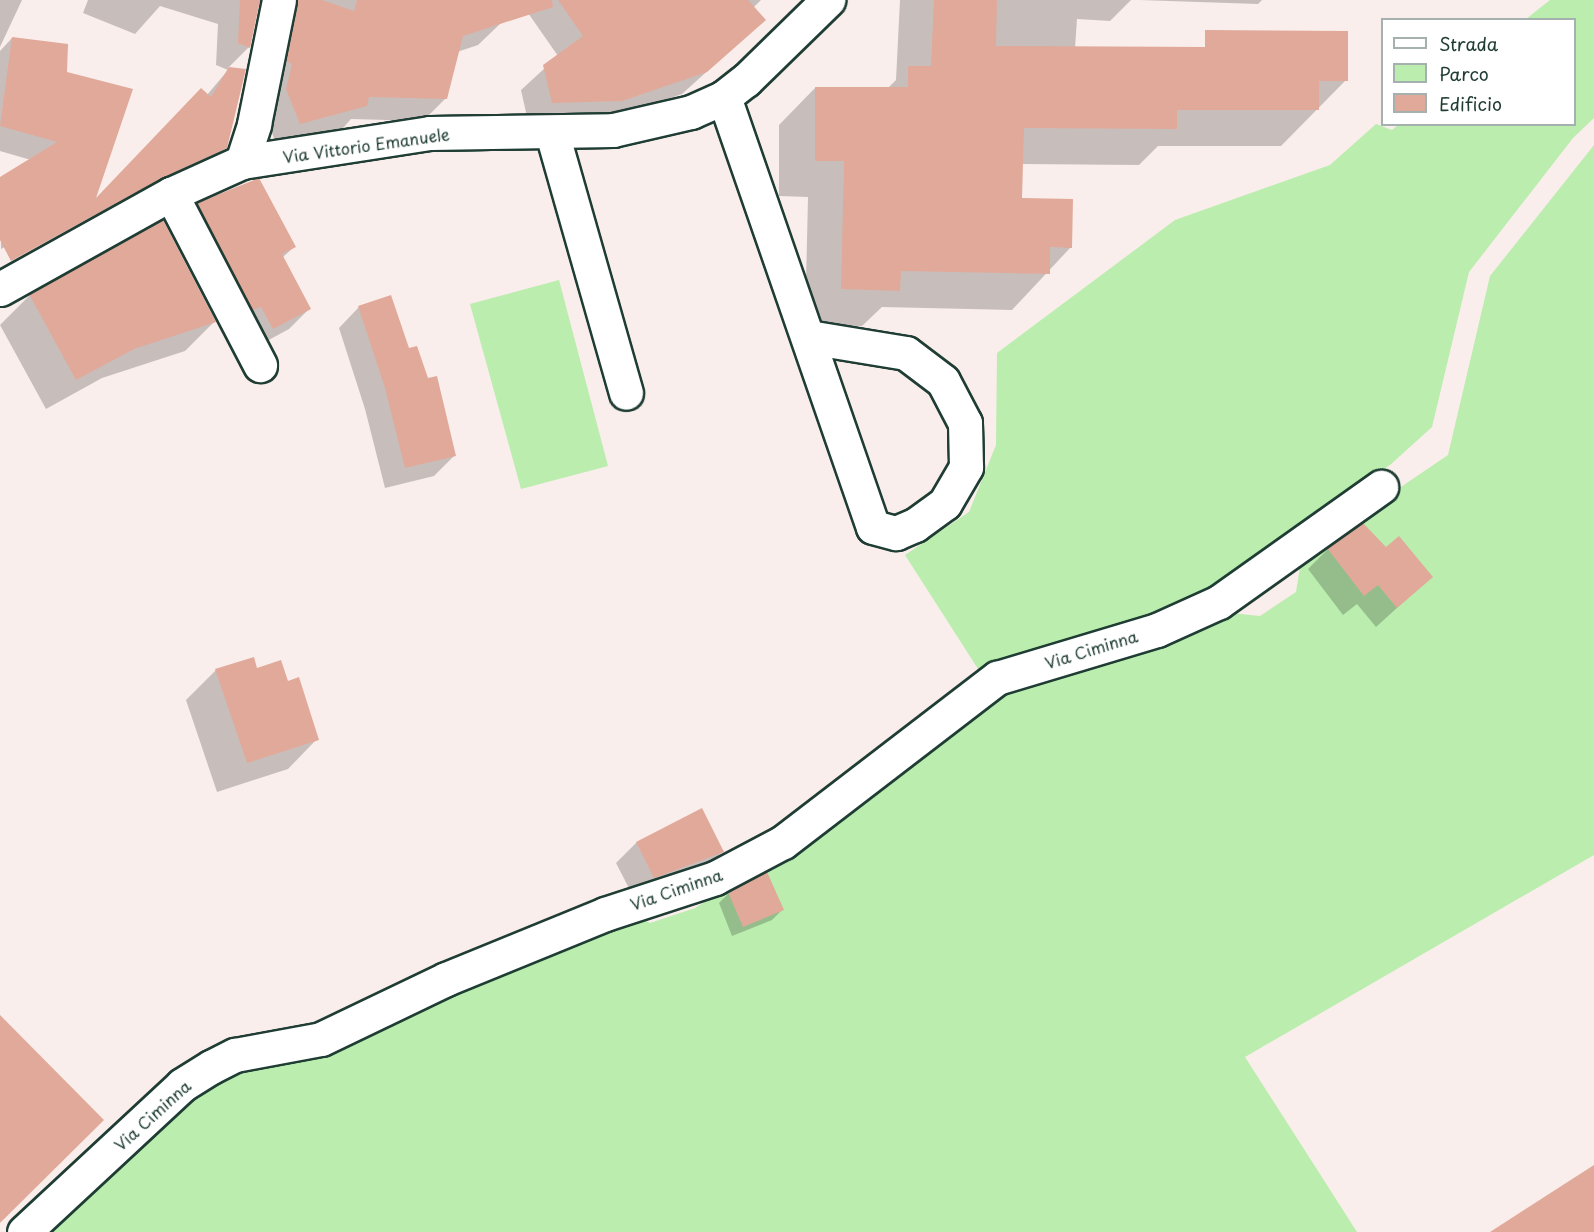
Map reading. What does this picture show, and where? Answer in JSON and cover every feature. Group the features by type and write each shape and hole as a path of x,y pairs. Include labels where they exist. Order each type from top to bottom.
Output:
{"street":[{"path":"242,162 254,124 279,0"},
{"name":"Via Vittorio Emanuele","path":"0,289 171,194 242,162 430,133 552,133 613,130 664,121 724,97 760,67 828,0"},
{"path":"724,97 873,527 897,532 915,525 945,503 966,467 965,423 943,381 906,353 808,337"},
{"path":"552,133 626,393"},
{"path":"171,194 260,365"},
{"name":"Via Ciminna","path":"24,1232 182,1085 212,1067 235,1056 321,1039 446,979 552,935 715,878 783,843 997,678 1157,630 1219,602 1381,487"}],"green space":[{"path":"1550,0 1594,0 1594,118 1573,138 1469,272 1432,427 1390,465 1262,550 1203,596 1152,619 980,672 905,555 969,512 996,445 997,353 1175,220 1330,165 1376,124 1392,130 1397,126 1576,126 1576,18 1527,18"},
{"path":"1594,145 1594,855 1245,1057 1357,1232 43,1232 194,1093 229,1068 306,1060 347,1046 403,1010 632,914 650,923 695,908 727,888 767,871 1012,686 1099,665 1165,642 1221,612 1260,616 1296,592 1302,554 1448,455 1490,276"},
{"path":"559,280 608,466 521,489 470,304"}],"building":[{"path":"240,0 260,0 250,48 238,43"},
{"path":"297,0 322,0 354,11 357,0 552,0 553,7 463,36 447,99 369,97 367,106 300,124 286,89 292,64 286,61"},
{"path":"558,0 748,0 766,20 707,72 622,101 552,103 543,65 583,36"},
{"path":"934,0 997,0 996,46 1205,47 1205,30 1348,31 1348,81 1319,81 1319,110 1177,110 1177,129 1024,128 1022,198 1073,199 1072,248 1050,247 1050,274 901,271 900,291 841,289 844,161 815,161 815,87 908,87 908,66 931,66"},
{"path":"12,37 68,44 67,72 133,89 96,198 201,88 211,97 229,67 246,69 227,148 162,178 11,261 0,240 0,177 57,142 0,126"},
{"path":"259,178 296,247 282,254 311,309 273,329 261,307 252,310 197,203"},
{"path":"163,220 216,322 134,349 76,380 29,294"},
{"path":"391,295 409,348 417,346 428,378 437,376 456,456 405,468 385,388 358,306"},
{"path":"1363,523 1386,547 1399,536 1433,577 1397,608 1378,585 1364,596 1327,548"},
{"path":"254,657 257,668 281,660 288,681 299,677 319,740 247,763 215,669"},
{"path":"702,808 724,852 654,878 636,842"},
{"path":"767,872 784,910 743,927 728,892"},
{"path":"0,1015 104,1120 0,1223"},
{"path":"1594,1165 1594,1232 1490,1232"}]}
